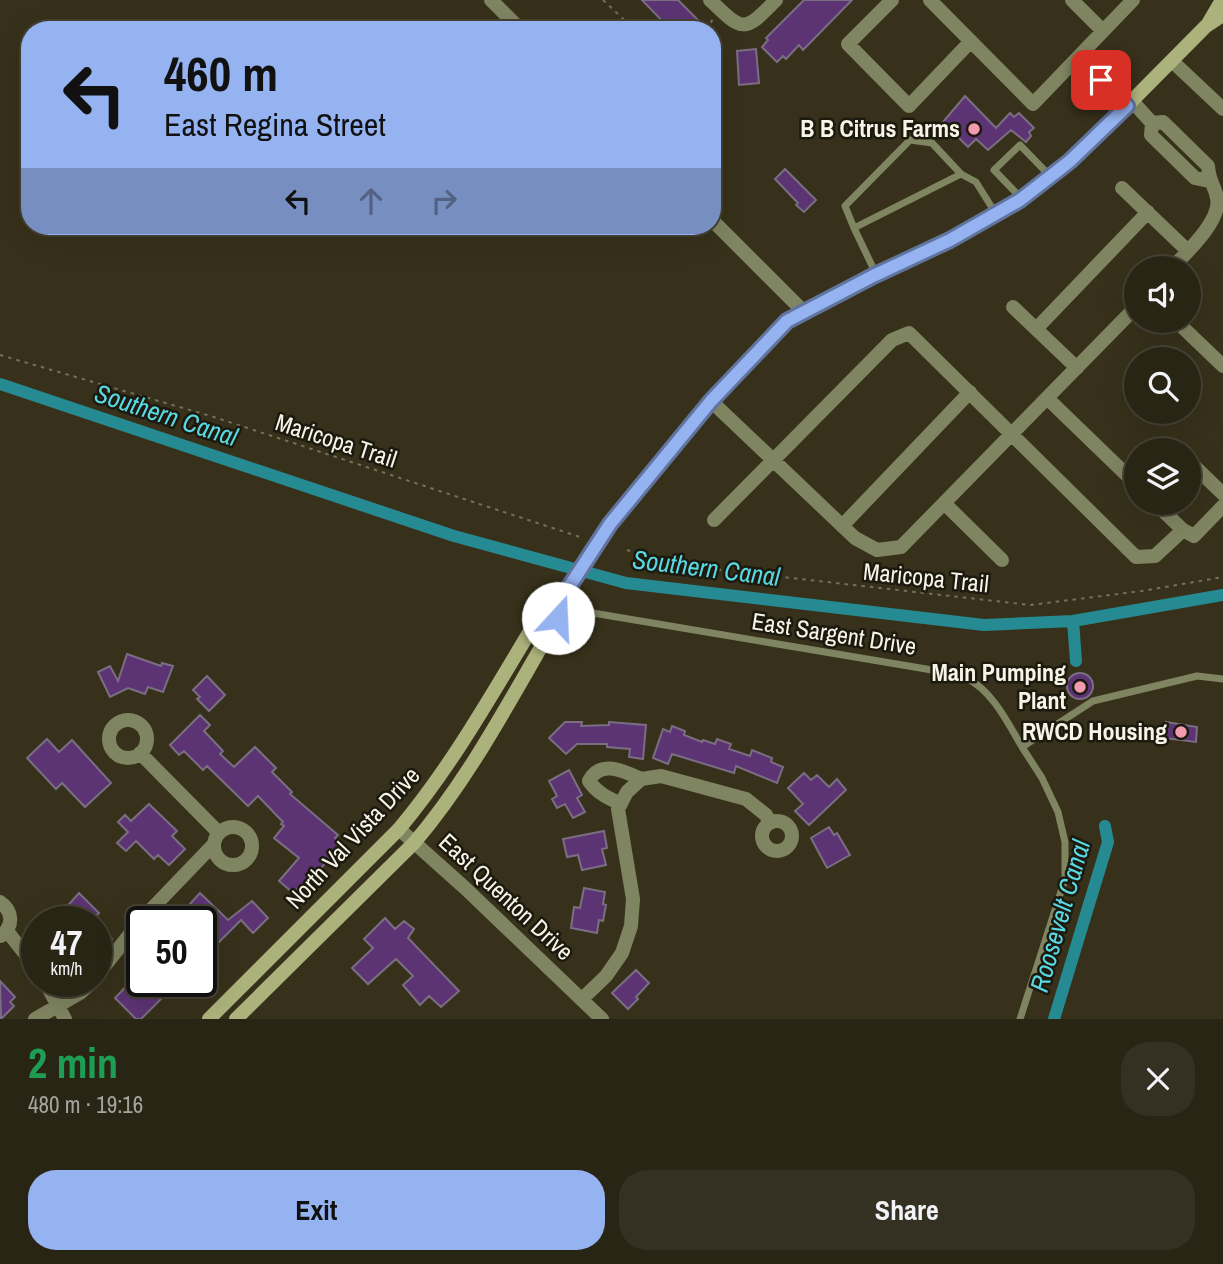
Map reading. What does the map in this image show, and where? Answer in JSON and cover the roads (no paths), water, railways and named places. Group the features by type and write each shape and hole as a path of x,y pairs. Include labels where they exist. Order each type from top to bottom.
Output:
{"main road":[{"name":"North Val Vista Drive","path":"209,1019 399,829 444,772 541,613 558,604 610,524 711,401 787,321 950,240 996,214 1051,177 1127,107 1206,26 1222,0"},
{"name":"North Val Vista Drive","path":"1206,26 1223,15"},
{"name":"North Val Vista Drive","path":"236,1019 414,843 431,822 480,751 558,618 558,604"}],"street":[{"path":"491,0 512,21"},
{"path":"710,0 730,19 745,26 751,24 776,0"},
{"path":"892,0 848,44 908,106 971,41"},
{"path":"930,0 1033,104 1133,0"},
{"path":"1072,0 1103,31"},
{"path":"1075,60 1127,107 1152,123 1163,122 1195,148 1208,166 1209,181 1218,199 1220,212 1183,256"},
{"path":"1172,61 1223,108"},
{"path":"1152,123 1151,135 1195,178 1209,181"},
{"path":"1185,167 1195,148"},
{"path":"1122,188 1188,251"},
{"path":"1036,329 1148,212"},
{"path":"721,229 805,313"},
{"path":"1013,307 1077,368"},
{"path":"711,401 855,538 877,551 901,547 1124,319"},
{"path":"714,520 892,340 909,333 1136,557 1155,556 1183,530"},
{"path":"1189,333 1223,366"},
{"path":"842,526 970,392"},
{"path":"1048,399 1124,472"},
{"path":"1201,473 1223,494"},
{"path":"944,503 1002,560"},
{"path":"1167,515 1183,530 1194,536 1223,506"},
{"path":"112,957 141,920 216,839 141,753"},
{"path":"621,804 593,787 589,781 592,774 597,770 613,769 641,779"},
{"path":"582,999 606,976 622,953 631,926 633,900 618,809 626,792 641,779 662,776 746,799 766,815 770,823"},
{"name":"East Quenton Drive","path":"399,829 602,1019"},
{"path":"0,902 10,913 11,919 3,934 21,953"},
{"path":"53,997 61,1013"},
{"path":"35,1019 61,1013 77,997"}],"lane":[{"path":"876,275 845,206 910,140 932,143 961,174 976,182 996,214"},
{"path":"1021,198 994,170 1020,145 1051,177"},
{"path":"854,228 961,174"},
{"name":"East Sargent Drive","path":"558,604 587,612 944,672 966,678 982,689 1004,716 1042,778 1058,812 1065,842 1065,879 1020,1019"},
{"path":"1022,747 1093,701 1197,676 1223,679"}],"waterway":[{"name":"Southern Canal","path":"0,384 454,536 626,583 984,625 1073,621 1223,595"},
{"name":"Roosevelt Canal","path":"1073,621 1076,661"},
{"name":"Roosevelt Canal","path":"1054,1019 1108,842 1105,826"}],"place":[{"name":"B B Citrus Farms","path":"974,129"},
{"name":"Main Pumping Plant","path":"1080,687"},
{"name":"RWCD Housing","path":"1181,732"}]}
